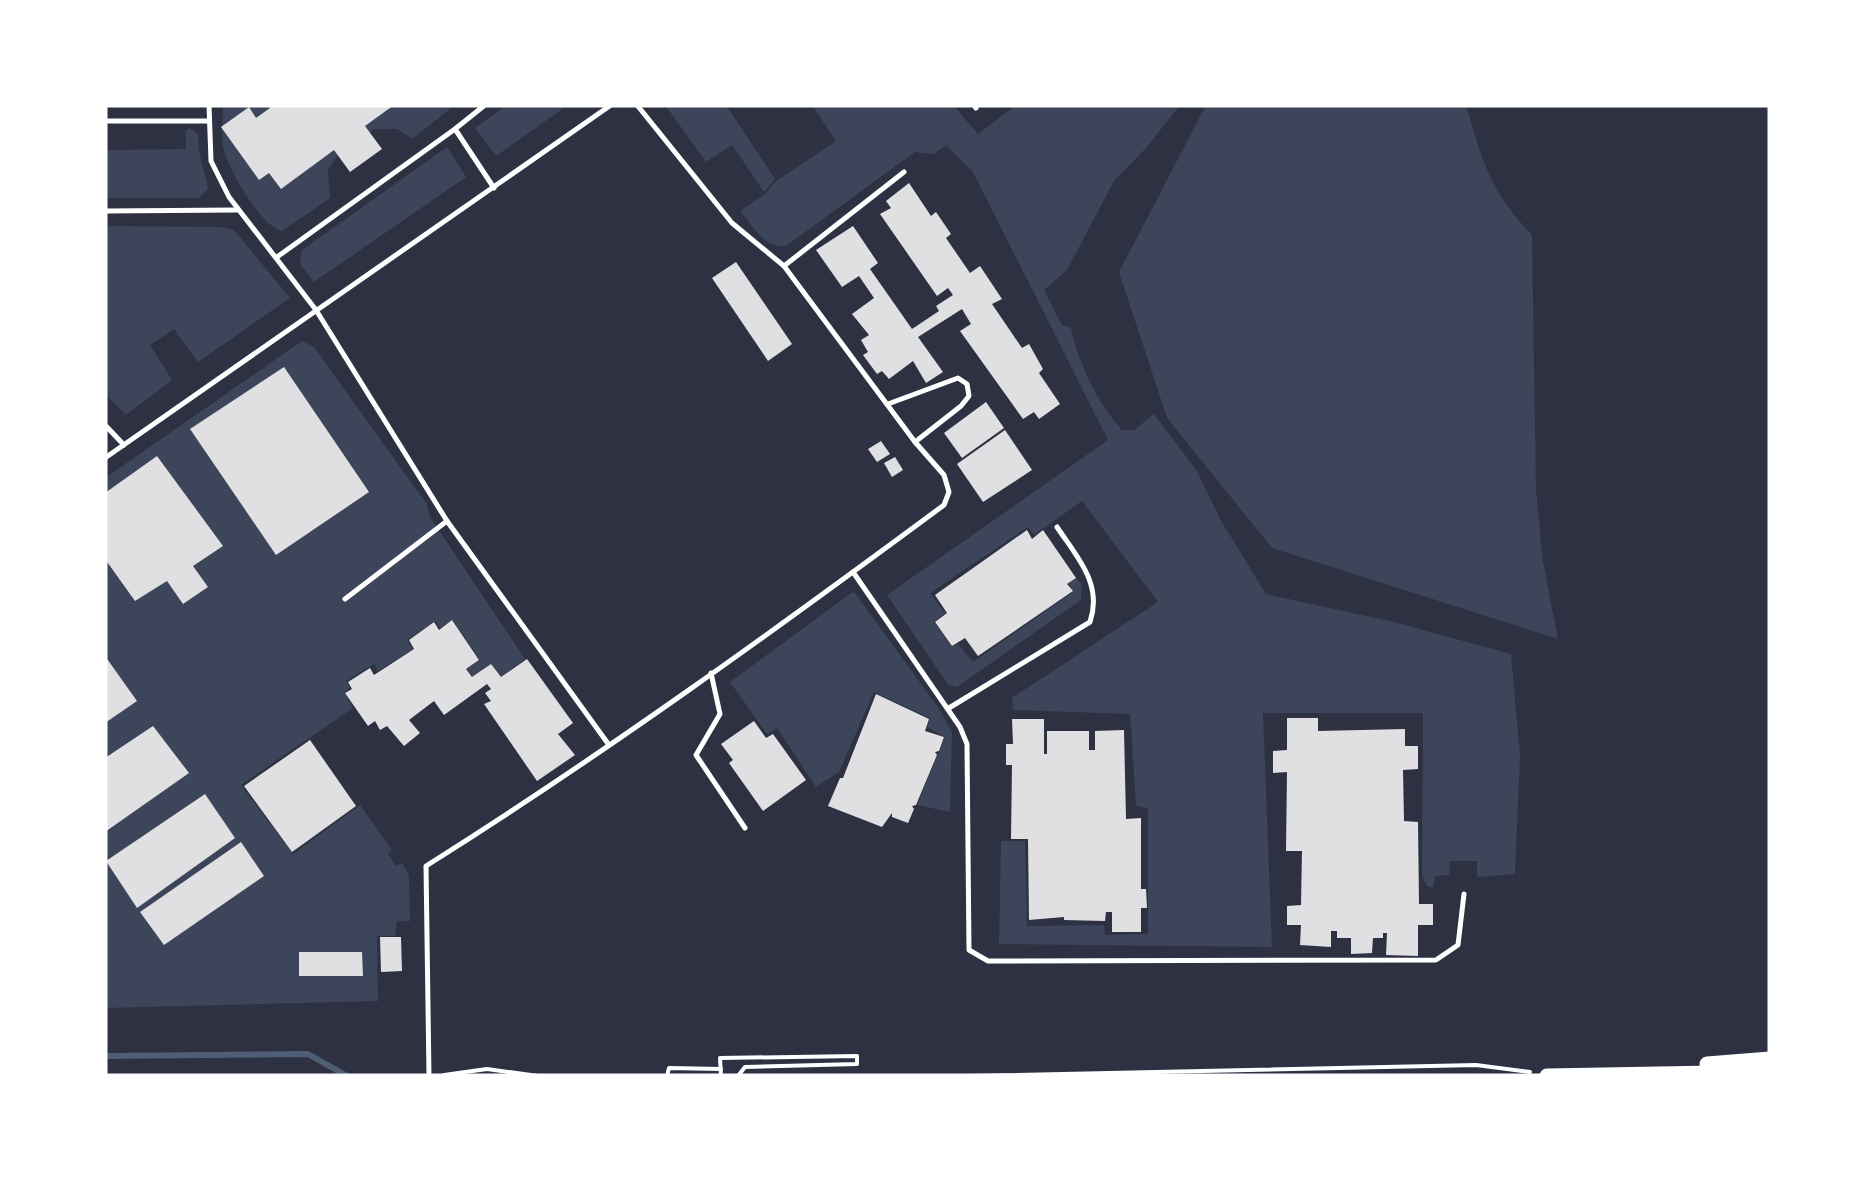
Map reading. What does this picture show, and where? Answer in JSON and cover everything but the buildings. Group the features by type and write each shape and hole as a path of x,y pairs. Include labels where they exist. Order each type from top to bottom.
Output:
{"main road":[{"path":"1564,1076 1770,1059"},
{"path":"1547,1076 1770,1072"}],"lane":[{"path":"210,105 211,160 238,210 316,310 447,521 609,744"},
{"path":"277,257 486,105"},
{"path":"105,458 611,105"},
{"path":"432,1076 426,866 609,744 853,572 944,506 949,492 944,475 784,266 732,222 637,105"},
{"path":"105,121 209,121"},
{"path":"455,129 494,188"},
{"path":"784,266 904,172"},
{"path":"105,211 238,210"},
{"path":"888,404 958,378 967,384 969,396 961,406 915,442"},
{"path":"105,426 124,444"},
{"path":"345,600 447,521"},
{"path":"947,709 1090,622 1096,605 1093,583 1057,527"},
{"path":"853,572 967,744 969,950 988,961 1436,960 1458,945 1464,894"},
{"path":"711,673 720,714 696,755 745,828"}],"path":[{"path":"666,1076 669,1068 721,1073 720,1058 857,1056 857,1064 746,1067 738,1076"},
{"path":"970,1076 1476,1066 1564,1076"},
{"path":"432,1076 486,1069 538,1076"}],"shaded area":[{"path":"223,105 455,105 412,139 397,129 374,129 336,158 328,169 330,198 282,231 255,208 231,168 223,146"},
{"path":"507,105 568,105 496,156 475,128"},
{"path":"665,105 726,105 775,179 764,192 732,145 706,162"},
{"path":"812,105 953,105 978,134 1016,105 1180,105 1114,181 1067,270 1044,290 1062,325 1071,328 1090,382 1113,420 1122,430 1134,430 1154,414 1197,471 1220,519 1266,594 1394,622 1511,654 1520,756 1515,874 1477,877 1477,861 1450,861 1449,875 1435,876 1433,888 1427,886 1422,876 1423,713 1263,713 1272,947 999,944 1001,841 1025,841 1027,926 1104,925 1105,935 1148,934 1148,808 1136,806 1130,714 1013,710 1012,698 1158,602 1082,501 1034,535 1028,527 930,593 945,613 934,622 952,647 958,644 973,662 1073,592 1068,584 1076,578 1082,585 1081,600 957,687 949,686 887,595 1108,440 973,172 946,145 934,154 915,152 786,246 765,240 754,229 740,211 776,181 836,141"},
{"path":"1206,105 1466,105 1497,190 1532,235 1536,490 1543,562 1558,639 1272,548 1167,418 1119,272"},
{"path":"189,128 198,134 208,189 199,198 105,198 105,150 186,149"},
{"path":"447,147 466,177 314,282 300,264 302,250"},
{"path":"105,226 234,230 290,298 198,362 174,329 150,345 172,380 126,415 105,394"},
{"path":"302,341 314,347 426,503 430,517 525,659 501,677 491,664 473,677 467,669 480,660 453,620 440,628 435,621 407,640 413,649 378,671 374,664 346,681 350,688 344,692 353,708 241,785 293,854 360,805 392,850 388,854 396,866 402,863 409,875 410,921 397,921 395,936 377,936 378,1001 105,1008 105,478"},
{"path":"855,593 952,732 950,812 917,805 945,737 927,727 930,718 874,692 839,772 816,787 777,728 767,734 730,682"}],"waterway":[{"path":"105,1056 308,1054 347,1076"}]}
